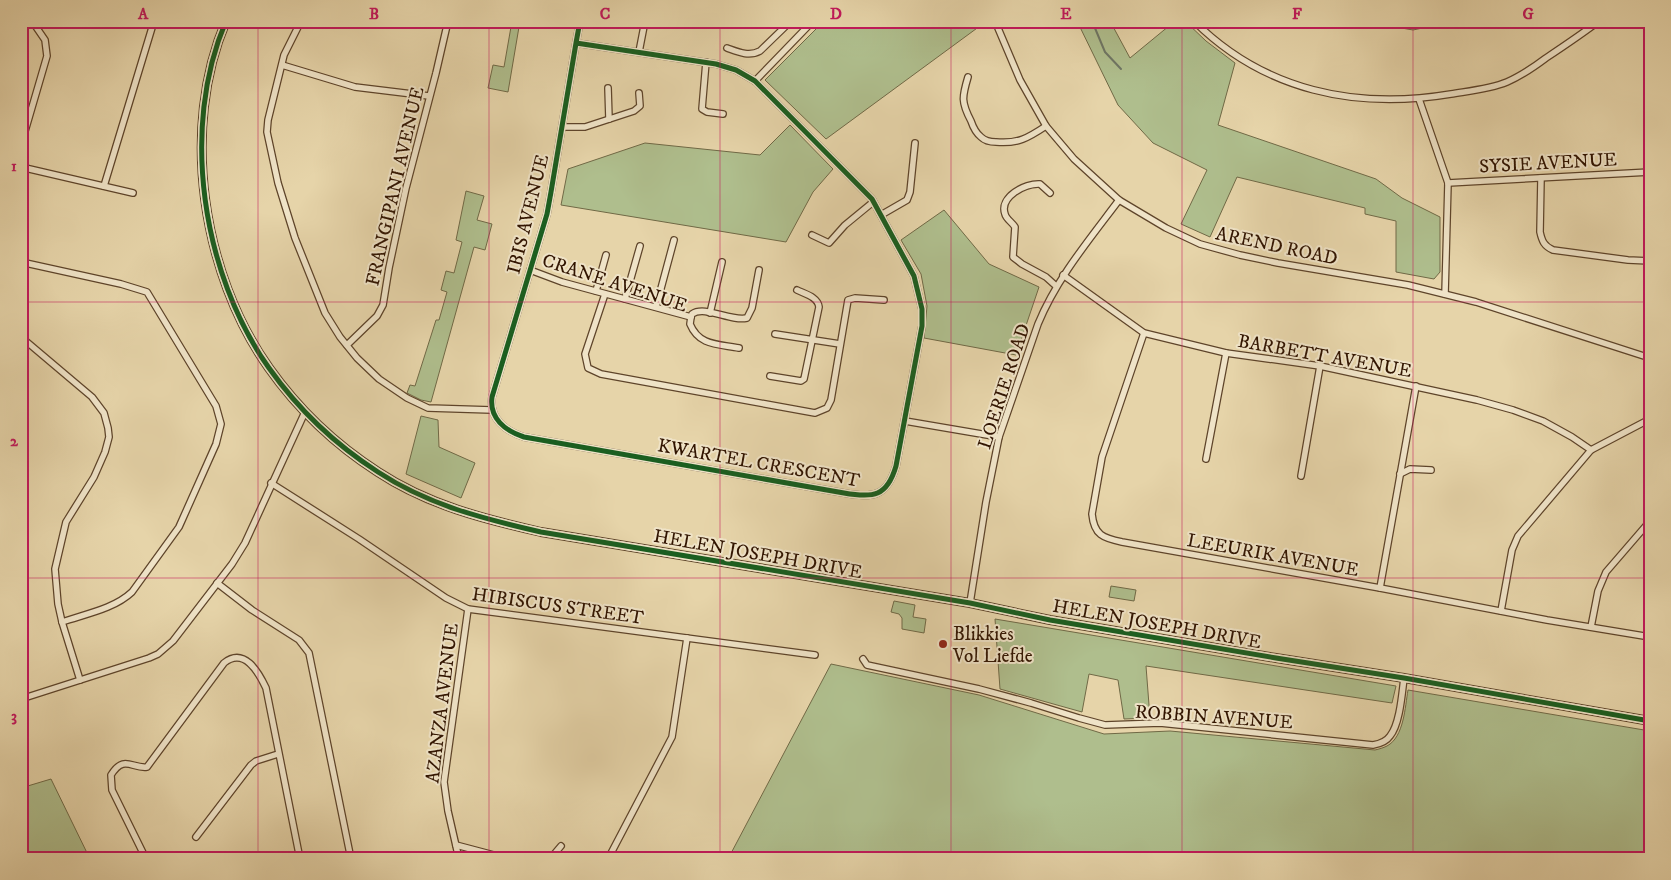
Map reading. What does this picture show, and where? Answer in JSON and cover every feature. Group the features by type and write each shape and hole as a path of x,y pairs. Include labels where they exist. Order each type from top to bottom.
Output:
{"street":[{"path":"21,145 47,56 45,40 32,21"},
{"path":"104,186 154,21"},
{"name":"HELEN JOSEPH DRIVE","path":"226,21 214,57 204,112 203,167 210,226 230,296 268,368 305,412 344,447 378,472 425,498 484,518 541,532 1650,721"},
{"path":"301,21 284,55 268,120 267,132 278,183 295,238 325,313 347,345 379,379 395,390 423,406 443,409 492,410"},
{"name":"FRANGIPANI AVENUE","path":"347,345 378,316 383,305 406,188 448,21"},
{"name":"IBIS AVENUE","path":"492,410 492,397 547,214 580,21"},
{"path":"639,52 645,21"},
{"path":"727,48 747,54 760,52 791,21"},
{"path":"755,81 814,21"},
{"name":"AREND ROAD","path":"995,21 1020,80 1046,126 1074,159 1119,200 1182,236 1224,251 1278,263 1365,277 1444,294 1511,313 1650,358"},
{"path":"1194,21 1218,44 1267,73 1298,86 1366,99 1419,99 1506,82 1538,64 1599,21"},
{"name":"KWARTEL CRESCENT","path":"492,410 500,424 507,430 524,437 864,496 879,493 886,489 896,466 922,326 922,309 914,276 873,202 847,173 755,81 736,70 706,62 576,43"},
{"path":"706,62 702,109 707,112 723,114"},
{"path":"282,65 355,87 430,96"},
{"path":"968,76 962,100 975,130 982,138 990,142 1006,143 1020,141 1046,126"},
{"path":"608,88 609,119"},
{"path":"562,128 579,128 638,109 640,106 640,93"},
{"path":"1419,99 1448,182 1444,294"},
{"path":"880,215 907,200 910,192 915,143"},
{"path":"21,167 133,193"},
{"name":"SYSIE AVENUE","path":"1448,182 1650,172"},
{"path":"1541,178 1540,232 1541,239 1548,248 1628,260 1650,261"},
{"path":"1050,193 1040,184 1029,185 1008,198 1005,202 1004,211 1006,218 1015,226 1013,257 1046,277 1056,286"},
{"name":"LOERIE ROAD","path":"970,604 986,502 999,437 1038,324 1063,275 1119,200"},
{"path":"812,235 829,243 845,225 873,202"},
{"path":"656,307 674,240"},
{"path":"625,299 640,246"},
{"path":"596,291 606,255"},
{"path":"21,262 121,284 147,292 216,406 221,424 216,444 179,527 132,592 125,599 116,603 62,622"},
{"name":"CRANE AVENUE","path":"710,313 722,262"},
{"name":"CRANE AVENUE","path":"530,270 562,282 691,317 690,324 698,338 704,342 739,348"},
{"path":"691,317 692,314 699,311 739,319 747,318 752,308 759,270"},
{"name":"BARBETT AVENUE","path":"1063,275 1144,333 1226,353 1320,366 1416,386 1513,410 1543,422 1572,437 1591,450"},
{"path":"770,376 801,381 804,379 819,307 818,302 812,297 797,290"},
{"path":"605,294 586,354 588,368 601,374 815,413 827,408 831,400 848,300 855,298 884,300"},
{"name":"LEEURIK AVENUE","path":"1144,333 1102,458 1092,514 1092,523 1101,536 1122,542 1380,588 1435,600 1650,637"},
{"path":"775,334 840,344"},
{"path":"21,336 92,397 104,414 108,428 105,452 94,477 69,515 58,550 55,580 62,622 80,680"},
{"path":"1206,459 1226,353"},
{"path":"1301,476 1320,366"},
{"path":"1380,588 1416,386"},
{"path":"21,699 158,654 173,641 218,583 245,543 305,412"},
{"path":"1501,611 1512,550 1518,536 1591,450 1650,419"},
{"path":"905,422 999,437"},
{"path":"1400,474 1410,469 1431,470"},
{"name":"HIBISCUS STREET","path":"271,483 359,539 446,598 468,609 815,655"},
{"path":"1591,628 1598,591 1606,572 1650,521"},
{"path":"218,583 252,610 299,640 309,653 351,859"},
{"name":"AZANZA AVENUE","path":"459,859 448,811 444,782 468,609"},
{"path":"608,859 672,737 687,638"},
{"path":"146,859 112,790 110,778 120,765 132,763 144,768 150,764 224,663 234,657 240,658 256,669 266,688 300,859"},
{"name":"ROBBIN AVENUE","path":"863,658 867,665 979,689 1105,725 1160,723 1373,745 1385,741 1391,735 1396,723 1404,678"},
{"path":"196,837 251,764 278,754"},
{"path":"456,844 509,859"},
{"path":"550,859 561,846"}],"green space":[{"path":"512,21 520,21 508,92 488,88 493,65 504,67"},
{"path":"824,21 984,21 984,23 826,139 765,80"},
{"path":"1077,21 1110,21 1130,58 1175,21 1185,21 1206,41 1235,63 1218,125 1376,179 1402,198 1440,217 1440,272 1434,279 1396,272 1396,221 1365,214 1365,208 1237,177 1210,237 1181,224 1207,170 1153,143 1118,105"},
{"path":"1361,21 1456,21 1413,30"},
{"path":"790,125 833,169 813,192 786,242 561,205 568,169 645,143 760,155"},
{"path":"466,191 484,196 477,220 492,224 485,250 474,247 431,402 421,400 407,393 410,385 415,386 436,320 439,320 447,292 441,290 446,271 454,273 462,242 456,240"},
{"path":"944,210 989,264 1039,287 1016,355 924,338 927,306 921,274 901,240"},
{"path":"421,416 438,420 439,447 475,463 461,498 406,474"},
{"path":"1111,586 1136,590 1134,601 1109,597"},
{"path":"894,601 915,605 913,617 926,619 924,633 902,629 902,618 899,614 891,612"},
{"path":"995,619 1396,686 1392,703 1146,666 1150,718 1124,719 1118,680 1089,674 1082,712 1000,689"},
{"path":"831,664 979,695 1104,734 1170,731 1375,750 1387,746 1397,736 1405,713 1408,690 1650,731 1650,859 728,859"},
{"path":"51,779 90,859 21,859 21,788"}],"waterway":[{"path":"1092,21 1105,52 1121,69"}],"cycle path":[{"path":"226,21 212,63 204,107 202,153 205,199 214,245 228,289 246,330 269,368 292,398 347,450 397,484 457,509 541,532 970,603 1050,620 1404,678 1650,721"},
{"path":"576,43 716,64 736,70 755,81 872,199 914,276 922,309 922,326 896,466 888,484 878,493 854,495 524,437 505,427 496,417 493,411 492,397 547,214 551,192 576,43 580,21"}],"place":[{"name":"Blikkies Vol Liefde","path":"943,644"}]}
